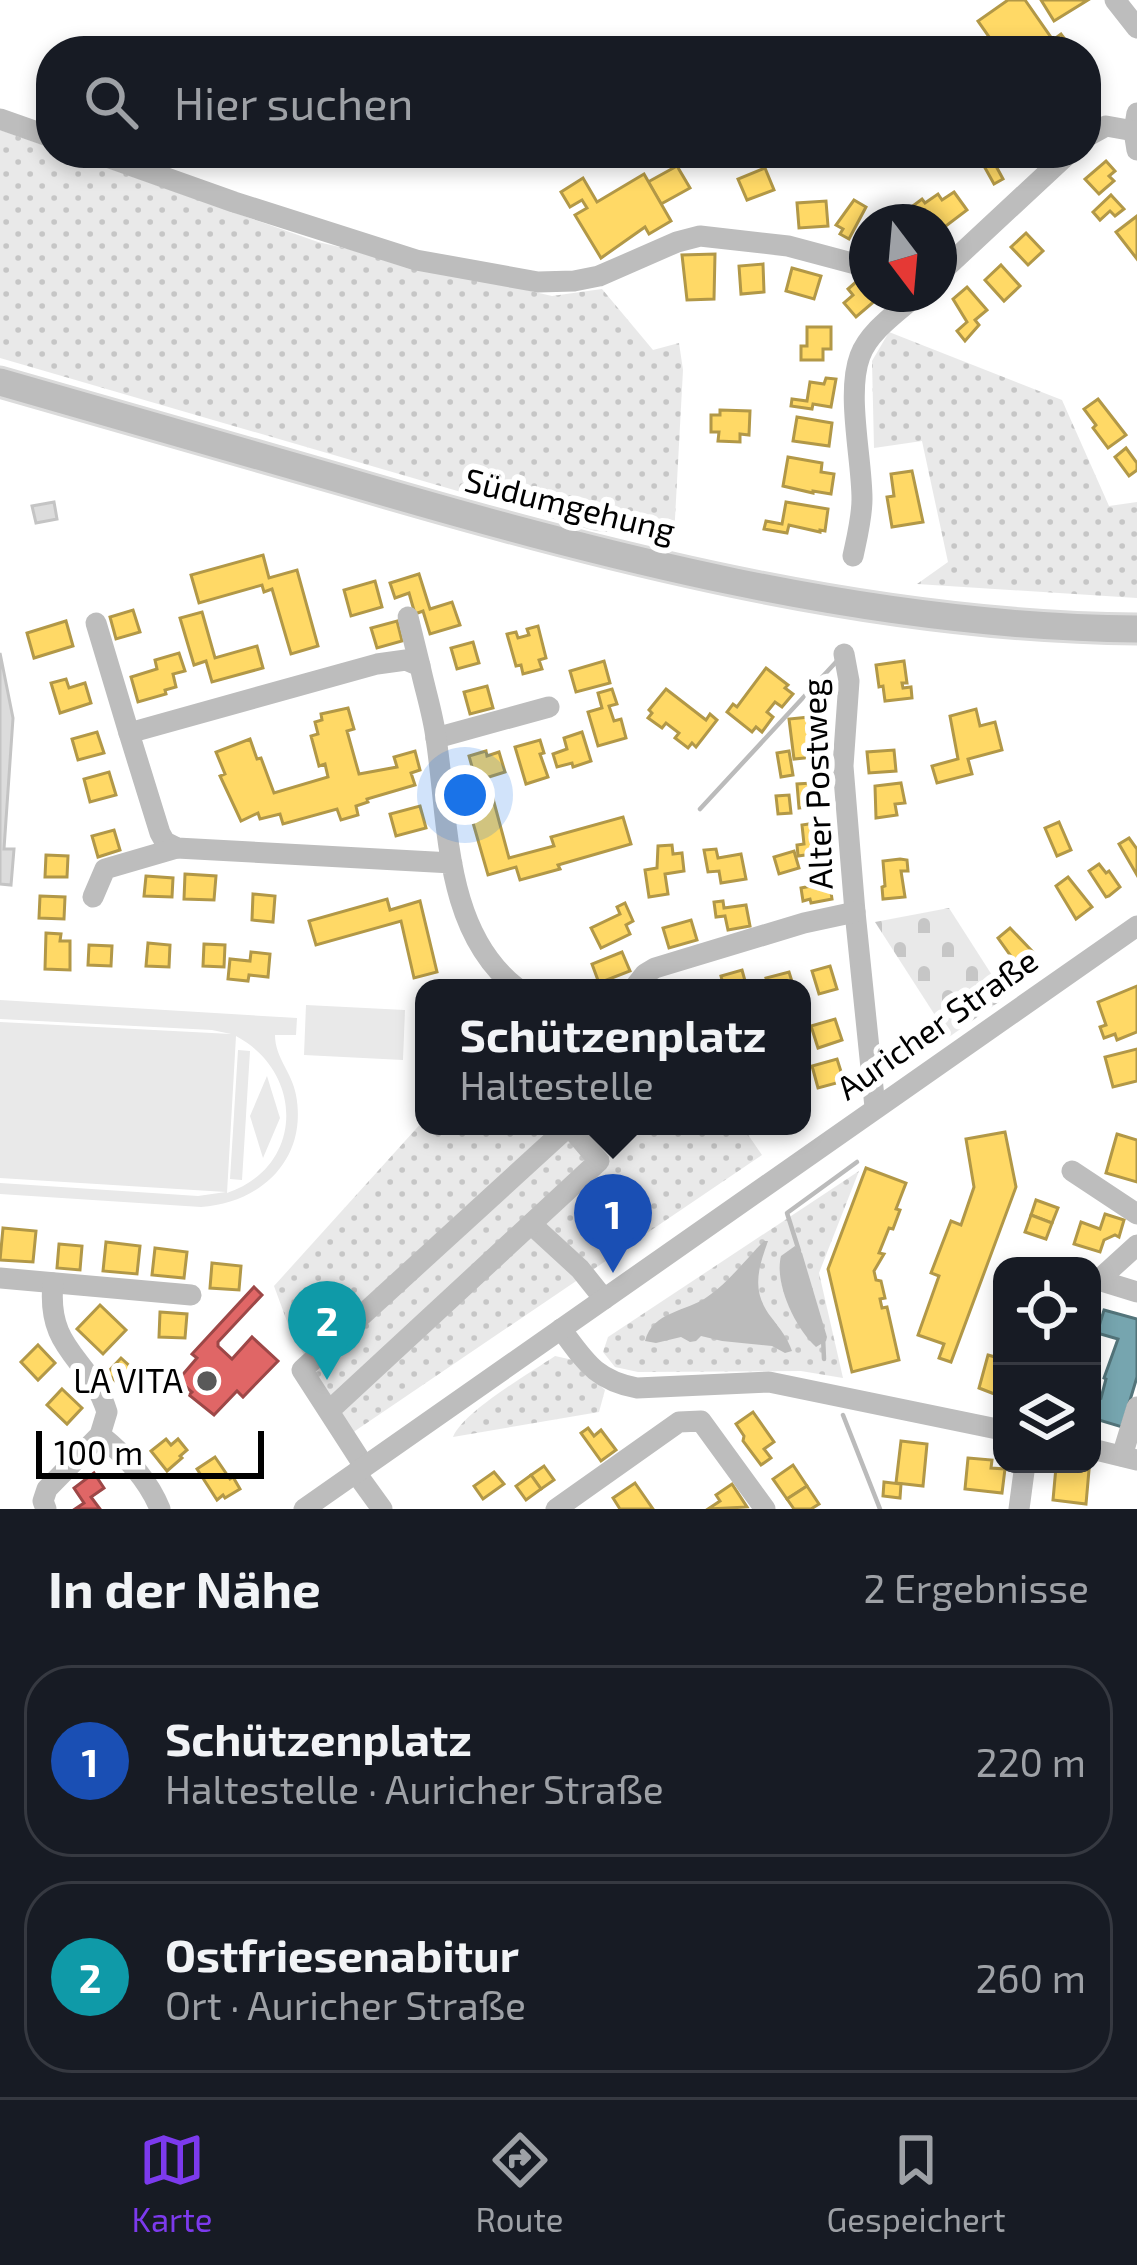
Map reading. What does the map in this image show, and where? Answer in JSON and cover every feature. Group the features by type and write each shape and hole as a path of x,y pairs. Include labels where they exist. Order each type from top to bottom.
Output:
{"main road":[{"name":"Südumgehung","path":"0,382 446,511 724,579 847,602 1007,622 1137,628"}],"street":[{"path":"1115,0 1137,28"},
{"path":"0,119 36,132"},
{"path":"1101,129 1136,131"},
{"path":"138,168 416,260 538,282 599,276 700,236 788,246 849,262"},
{"path":"957,257 1053,168"},
{"path":"854,556 862,502 856,406 859,357 897,312"},
{"path":"408,617 436,738 452,863 472,929 487,960 507,979"},
{"path":"96,623 160,833 177,848"},
{"name":"Alter Postweg","path":"844,655 849,681 843,766 875,1107"},
{"path":"129,733 377,664 406,660 420,665"},
{"path":"436,738 549,706"},
{"path":"93,897 105,869 177,848 452,863"},
{"name":"Alter Postweg","path":"640,979 655,968 804,922 854,912"},
{"name":"Auricher Straße","path":"304,1509 1137,926"},
{"path":"382,1509 302,1370 559,1135"},
{"path":"329,1410 599,1161 577,1135"},
{"path":"1072,1171 1137,1214"},
{"path":"531,1225 570,1259 604,1299"},
{"path":"1101,1278 1137,1245"},
{"path":"0,1278 191,1294"},
{"path":"46,1509 47,1490 100,1435 106,1419 105,1404 60,1337 50,1305 53,1283"},
{"path":"1101,1284 1137,1292"},
{"path":"561,1329 593,1370 622,1385 769,1382 993,1428"},
{"path":"1130,1458 1137,1407"},
{"path":"556,1509 688,1419 701,1421 765,1509"},
{"path":"100,1435 123,1453 160,1509"},
{"path":"1019,1509 1024,1473"}],"green space":[{"path":"0,130 36,143 36,168 108,168 318,242 552,296 602,289 653,350 679,343 683,370 674,537 595,531 0,358"},
{"path":"889,332 1062,400 1109,506 1137,502 1137,598 917,584 948,562 922,441 874,448 872,361"},
{"path":"949,908 1006,997 949,1037 875,922"},
{"path":"0,1000 297,1018 296,1035 275,1035 296,1095 295,1139 287,1158 261,1187 223,1204 201,1207 0,1194 0,1183 198,1196 226,1192 0,1178 0,1022 231,1034 0,1019","holes":["236,1036 259,1052 275,1072 284,1095 282,1142 271,1163 227,1193"]},
{"path":"306,1005 405,1010 403,1060 304,1055"},
{"path":"238,1050 250,1051 242,1180 230,1179"},
{"path":"267,1076 280,1118 263,1158 250,1116"},
{"path":"415,1130 415,1135 748,1135 762,1155 352,1433 292,1335 274,1286"},
{"path":"859,1171 819,1273 843,1378 801,1371 638,1372 615,1367 603,1352 608,1337"},
{"path":"555,1356 573,1360 605,1390 599,1412 453,1437 484,1404"}],"shaded area":[{"path":"768,1241 759,1270 761,1298 792,1351 701,1336 690,1342 681,1337 645,1341 655,1324 715,1291"},
{"path":"795,1246 802,1253 827,1337 816,1347 783,1292 781,1256"}],"building: Wohnen":[{"path":"1008,0 1025,0 1050,36 988,36 978,21"},
{"path":"1041,0 1088,0 1054,21"},
{"path":"1106,161 1115,171 1109,176 1114,181 1099,194 1085,179"},
{"path":"678,168 690,188 661,204 648,182"},
{"path":"765,168 774,190 747,200 738,179"},
{"path":"985,168 997,168 1003,179 994,184"},
{"path":"644,174 671,221 649,234 645,227 601,258 575,215 587,208 582,200 570,207 561,192 583,178 597,202"},
{"path":"954,192 967,210 957,218 957,204 915,204 938,194 942,200"},
{"path":"1111,195 1124,209 1115,216 1110,211 1100,220 1093,212"},
{"path":"826,201 828,226 799,228 797,203"},
{"path":"849,207 849,239 836,225"},
{"path":"1137,216 1137,259 1116,232"},
{"path":"1026,233 1043,251 1028,265 1011,247"},
{"path":"715,254 714,299 687,300 682,255"},
{"path":"763,264 764,292 741,294 739,266"},
{"path":"1001,265 1020,286 1004,301 985,280"},
{"path":"792,268 821,276 814,299 786,291"},
{"path":"967,287 987,310 975,320 979,325 965,341 957,331 967,322 957,296"},
{"path":"807,327 831,327 831,349 823,349 823,360 801,360"},
{"path":"826,378 836,379 831,407 791,406 792,399 807,401 810,382 824,384"},
{"path":"1098,399 1126,435 1108,448 1084,409"},
{"path":"720,410 750,411 749,435 740,434 740,442 718,441 719,432 711,432 711,415 720,415"},
{"path":"797,417 832,423 829,446 793,441"},
{"path":"1126,448 1137,463 1137,470 1129,476 1115,457"},
{"path":"788,457 822,463 821,472 834,474 831,494 783,486"},
{"path":"912,471 923,522 892,527 887,497 894,496 891,474"},
{"path":"786,502 828,509 825,531 789,525 787,533 764,529 766,521 782,524"},
{"path":"263,555 269,578 297,570 318,646 291,654 272,589 264,592 262,585 199,603 191,575"},
{"path":"419,574 430,609 452,602 460,625 430,634 423,611 415,614 409,593 395,598 390,583"},
{"path":"375,581 382,607 351,616 344,590"},
{"path":"133,610 140,632 116,639 110,617"},
{"path":"202,612 215,658 257,646 263,668 212,682 206,661 194,665 180,618"},
{"path":"66,621 73,646 34,658 27,633"},
{"path":"397,621 402,641 377,648 371,628"},
{"path":"538,626 546,658 539,660 542,669 523,674 507,634 516,632 518,638"},
{"path":"473,642 479,663 457,669 451,648"},
{"path":"179,653 185,671 173,674 176,687 138,702 131,677 157,669 155,660"},
{"path":"604,661 610,683 576,692 570,671"},
{"path":"904,661 907,683 902,683 903,688 911,687 912,698 885,701 876,665"},
{"path":"766,668 793,694 782,707 775,702 767,712 773,717 762,732 756,727 752,732 727,712 733,704 737,707"},
{"path":"66,679 69,688 85,683 91,703 60,713 51,683"},
{"path":"487,686 493,708 470,714 464,692"},
{"path":"612,689 617,704 609,706 614,721 621,719 626,738 598,746 588,712 602,708 598,693"},
{"path":"666,689 706,720 710,714 717,720 696,747 692,743 688,748 675,738 679,733 666,723 662,728 648,718"},
{"path":"348,708 354,729 347,731 359,774 397,767 394,757 415,751 420,770 411,773 415,785 367,799 356,806 358,815 341,820 337,809 283,824 280,814 260,819 258,813 241,821 220,776 225,774 216,752 250,739 274,793 328,777 325,764 319,766 311,736 318,734 315,722 322,720 321,714"},
{"path":"976,709 980,726 995,722 1002,750 968,759 972,774 937,783 932,766 958,759 950,716"},
{"path":"810,717 815,757 794,759 789,719"},
{"path":"97,732 104,753 78,760 72,739"},
{"path":"582,732 591,761 557,767 553,754 567,749 564,738"},
{"path":"540,740 548,777 526,784 515,747"},
{"path":"894,750 896,771 869,773 867,752"},
{"path":"486,751 487,756 499,752 505,772 476,781 469,756"},
{"path":"789,751 793,775 781,777 777,753"},
{"path":"109,772 116,795 90,802 84,779"},
{"path":"812,783 814,806 799,808 797,784"},
{"path":"901,783 905,803 895,804 897,815 876,818 875,786"},
{"path":"492,795 509,858 554,846 551,837 623,817 631,844 520,880 516,867 488,875 467,802"},
{"path":"789,795 791,813 778,814 776,796"},
{"path":"420,806 426,828 396,836 390,814"},
{"path":"822,822 820,853 798,856 797,845 804,844 802,825"},
{"path":"1059,822 1071,850 1057,856 1045,828"},
{"path":"114,830 120,850 98,857 92,836"},
{"path":"1129,838 1137,849 1137,875 1119,844"},
{"path":"672,845 673,854 682,853 684,871 665,874 668,894 649,897 645,870 657,868 658,846"},
{"path":"716,849 718,858 741,854 746,879 721,883 719,871 708,872 704,850"},
{"path":"794,851 799,868 779,874 774,857"},
{"path":"46,855 68,856 67,877 45,877"},
{"path":"907,860 908,871 901,871 905,897 883,899 883,861"},
{"path":"1099,864 1120,887 1106,897 1089,871"},
{"path":"828,872 832,899 803,901 801,888 811,886 809,874"},
{"path":"185,874 216,876 214,900 184,899"},
{"path":"146,876 173,878 172,897 144,896"},
{"path":"1068,877 1092,907 1076,919 1056,886"},
{"path":"253,894 275,896 273,922 252,920"},
{"path":"40,896 65,897 64,919 39,918"},
{"path":"387,899 390,910 420,901 437,972 414,978 401,921 316,945 309,921"},
{"path":"723,901 724,908 746,905 750,926 728,930 725,916 716,917 714,902"},
{"path":"625,903 633,921 626,925 630,934 601,948 591,928 620,914 617,907"},
{"path":"691,920 697,940 669,948 663,928"},
{"path":"1010,928 1034,953 1018,966 998,938"},
{"path":"46,933 61,934 60,941 70,941 70,970 45,969"},
{"path":"148,943 170,945 169,967 146,966"},
{"path":"204,944 225,945 224,967 203,966"},
{"path":"89,945 112,946 111,966 88,965"},
{"path":"251,952 270,954 268,977 228,979 230,959 250,961"},
{"path":"622,952 630,971 598,979 592,964"},
{"path":"830,966 837,989 819,994 812,971"},
{"path":"742,970 744,979 722,979"},
{"path":"789,972 791,979 766,979"},
{"path":"1137,986 1137,1032 1117,1040 1115,1034 1104,1038 1100,1027 1106,1025 1098,1002"},
{"path":"835,1019 842,1040 818,1048 811,1026"},
{"path":"1137,1049 1137,1081 1113,1087 1105,1057"},
{"path":"837,1059 844,1081 818,1088 812,1066"},
{"path":"1005,1132 1016,1187 951,1362 939,1358 944,1344 918,1335 939,1276 931,1273 951,1221 961,1225 974,1187 966,1139"},
{"path":"1117,1134 1137,1140 1137,1182 1106,1173"},
{"path":"866,1168 906,1183 874,1271 881,1281 882,1308 887,1307 899,1360 852,1372 828,1269"},
{"path":"1036,1200 1058,1208 1052,1223 1031,1215"},
{"path":"1105,1214 1124,1220 1119,1237 1104,1240 1100,1252 1074,1244 1081,1222 1100,1229"},
{"path":"1031,1215 1052,1223 1046,1239 1025,1232"},
{"path":"3,1228 36,1231 33,1262 0,1260"},
{"path":"106,1242 140,1246 137,1274 103,1271"},
{"path":"59,1244 82,1246 80,1270 57,1268"},
{"path":"155,1248 187,1252 184,1278 152,1275"},
{"path":"212,1263 241,1266 239,1290 210,1288"},
{"path":"100,1305 126,1330 103,1354 77,1329"},
{"path":"160,1312 187,1314 185,1338 159,1337"},
{"path":"38,1345 55,1363 38,1380 21,1362"},
{"path":"988,1355 993,1356 993,1393 979,1388"},
{"path":"121,1358 143,1378 129,1394 107,1373"},
{"path":"62,1389 82,1408 67,1424 47,1405"},
{"path":"753,1412 774,1442 764,1449 771,1458 761,1465 736,1424"},
{"path":"588,1428 594,1436 601,1430 616,1450 601,1461 581,1433"},
{"path":"166,1439 171,1445 178,1439 187,1450 167,1471 151,1451"},
{"path":"901,1441 927,1444 923,1486 896,1483"},
{"path":"215,1457 240,1489 217,1500 197,1469"},
{"path":"968,1458 992,1460 993,1473 1004,1473 1002,1493 965,1489"},
{"path":"793,1465 807,1486 787,1499 773,1479"},
{"path":"544,1466 554,1480 541,1489 531,1475"},
{"path":"494,1472 504,1484 483,1499 474,1486"},
{"path":"1055,1473 1089,1473 1086,1504 1053,1500"},
{"path":"531,1475 541,1489 526,1500 516,1486"},
{"path":"884,1482 901,1484 900,1498 883,1496"},
{"path":"635,1483 653,1509 620,1509 613,1498"},
{"path":"732,1484 747,1507 708,1509 720,1501 716,1495"},
{"path":"807,1486 819,1504 794,1509 787,1499"}],"building: Handel":[{"path":"254,1287 262,1295 218,1346 232,1359 252,1337 278,1361 243,1397 237,1391 214,1415 178,1380 197,1358 192,1354"},
{"path":"94,1473 104,1488 91,1497 100,1509 75,1509 84,1503 74,1488"}],"building: Öffentlich":[{"path":"1104,1310 1137,1319 1137,1377 1122,1427 1101,1421 1104,1378 1118,1339 1101,1334"}],"building: Sonstige":[{"path":"54,502 57,519 36,523 32,506"},
{"path":"0,653 13,718 4,849 14,849 11,885 0,884"}],"waterway":[{"path":"700,809 837,661"},
{"path":"799,1251 787,1213 857,1162"},
{"path":"823,1337 824,1359"},
{"path":"843,1415 880,1509"}],"place":[{"name":"Schützenplatz","path":"613,1273"},
{"name":"Ostfriesenabitur","path":"327,1380"},
{"name":"LA VITA","path":"207,1381"}]}
